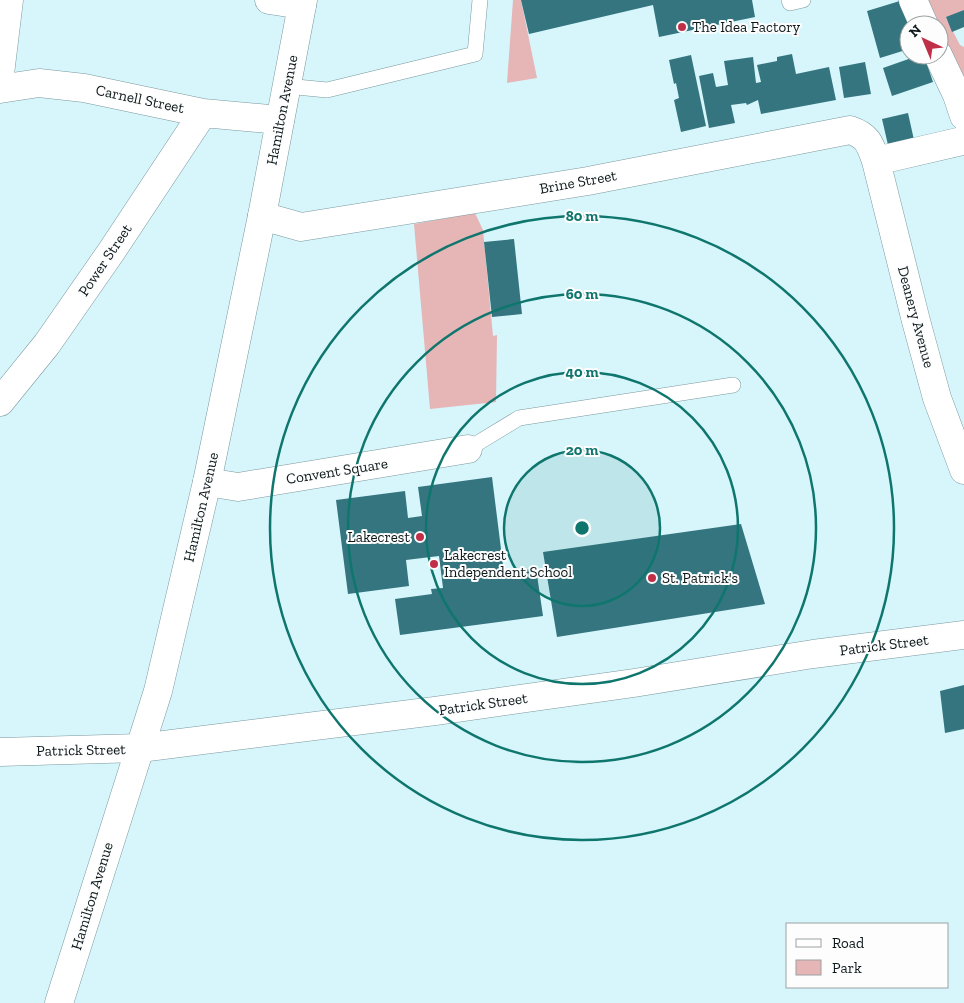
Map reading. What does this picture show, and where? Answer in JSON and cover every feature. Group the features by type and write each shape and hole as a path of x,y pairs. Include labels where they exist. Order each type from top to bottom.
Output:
{"street":[{"path":"0,74 9,0"},
{"path":"269,0 303,2"},
{"path":"913,0 920,15"},
{"name":"Hamilton Avenue","path":"59,1003 158,691 207,482 262,216 303,2"},
{"path":"943,65 957,95 964,116"},
{"name":"Carnell Street","path":"0,89 39,83 84,88 204,113 280,120"},
{"name":"Power Street","path":"0,402 52,336 204,113"},
{"name":"Brine Street","path":"262,216 301,226 588,181 850,130 861,134 870,143 876,161"},
{"path":"876,161 962,142 964,139"},
{"name":"Deanery Avenue","path":"876,161 937,398 964,470"},
{"name":"Convent Square","path":"207,482 238,487 468,450"},
{"name":"Patrick Street","path":"0,752 140,748 435,711 634,683 813,654 964,635"}],"lane":[{"path":"286,86 327,90 475,54 480,0"},
{"path":"789,0 790,3 804,0"},
{"path":"468,450 519,418 733,385"}],"green space":[{"path":"513,0 521,0 537,78 507,83"},
{"path":"925,0 964,0 964,10 949,17 949,15 932,15"},
{"path":"949,24 960,45 964,47 964,86 949,53"},
{"path":"475,213 483,230 493,336 497,335 496,402 430,409 414,224"}],"building":[{"path":"521,0 752,0 755,17 659,37 653,5 529,34"},
{"path":"903,0 907,15 899,15 899,52 880,58 867,11"},
{"path":"964,10 964,27 952,32 949,24 949,16"},
{"path":"792,54 796,74 829,67 836,100 761,114 758,100 747,105 746,103 731,105 735,123 709,128 699,76 713,73 716,87 728,85 724,61 753,57 756,83 761,82 757,65 777,61 777,57"},
{"path":"691,55 706,126 681,132 674,100 679,98 669,60"},
{"path":"865,62 871,94 844,98 839,67"},
{"path":"899,62 899,65 927,65 933,82 892,96 883,68"},
{"path":"908,113 914,140 888,145 882,119"},
{"path":"514,239 522,314 492,317 484,242"},
{"name":"Lakecrest","path":"492,477 504,573 536,568 543,616 400,635 395,599 432,594 431,589 443,588 439,556 406,560 409,586 348,594 336,500 405,491 408,518 422,516 418,487"},
{"name":"St. Patrick's","path":"741,524 765,604 557,637 543,552"},
{"path":"964,685 964,729 945,733 940,691"}],"place":[{"name":"The Idea Factory","path":"682,27"},
{"name":"Lakecrest","path":"420,537"},
{"name":"Lakecrest Independent School","path":"434,564"},
{"name":"St. Patrick's","path":"652,578"}]}
